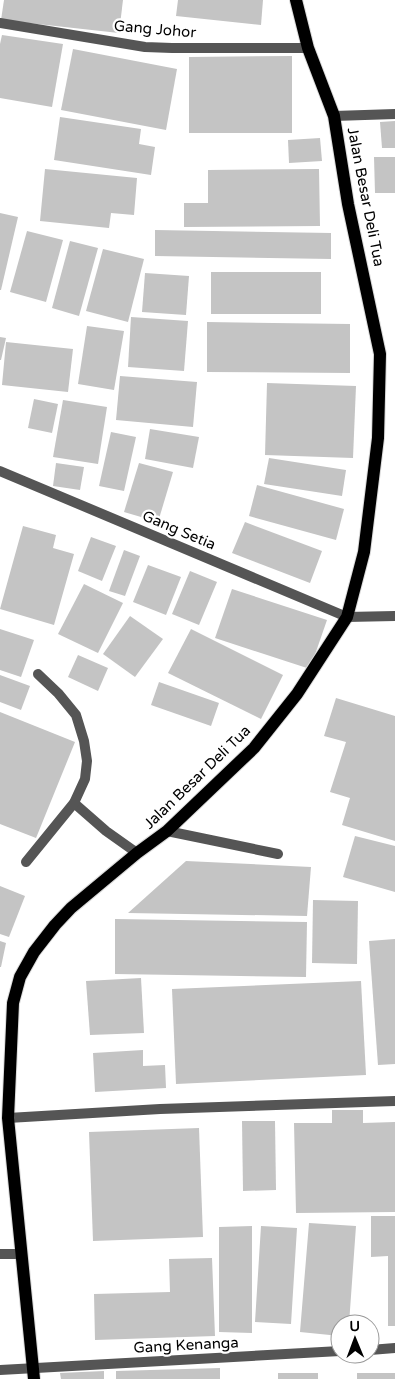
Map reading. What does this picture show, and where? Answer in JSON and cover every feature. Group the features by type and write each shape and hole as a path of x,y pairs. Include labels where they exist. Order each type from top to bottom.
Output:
{"main road":[{"name":"Jalan Besar Deli Tua","path":"34,1374 20,1254 8,1118 12,1003 20,977 34,952 71,908 137,853 167,831 254,748 297,694 347,617 364,552 378,438 380,354 348,204 334,116 308,48 296,0"}],"street":[{"name":"Gang Johor","path":"0,22 145,46 172,48 308,48"},
{"path":"334,116 395,114"},
{"name":"Gang Setia","path":"0,472 347,617"},
{"path":"347,617 395,616"},
{"path":"26,862 74,803 84,779 87,761 84,741 76,715 58,693 38,674"},
{"path":"74,803 106,831 137,853"},
{"path":"167,831 278,854"},
{"path":"8,1118 160,1109 395,1101"},
{"path":"0,1254 20,1254"},
{"path":"380,1349 395,1348"},
{"name":"Gang Kenanga","path":"0,1370 34,1374 330,1352"}],"building":[{"path":"4,0 123,0 119,33 1,20"},
{"path":"178,0 263,0 261,25 176,16"},
{"path":"2,35 63,44 52,107 0,98 0,44"},
{"path":"73,49 177,69 166,130 61,110"},
{"path":"292,56 292,133 189,133 189,57"},
{"path":"60,117 141,129 139,144 155,147 151,175 54,160"},
{"path":"395,121 395,148 382,148 380,122"},
{"path":"320,138 322,161 289,163 288,140"},
{"path":"374,157 395,157 395,193 375,193"},
{"path":"45,169 137,178 134,215 111,213 109,228 40,221"},
{"path":"319,169 320,226 184,227 184,203 208,203 208,170"},
{"path":"0,213 18,217 1,290 0,290"},
{"path":"155,230 331,233 331,259 155,256"},
{"path":"27,231 63,240 46,302 10,292"},
{"path":"70,241 98,248 79,316 52,308"},
{"path":"103,249 144,259 128,322 86,311"},
{"path":"211,272 321,272 321,314 211,314"},
{"path":"145,273 189,276 186,315 142,312"},
{"path":"131,317 188,321 184,371 128,367"},
{"path":"207,322 350,324 350,373 207,372"},
{"path":"87,326 124,331 114,390 78,384"},
{"path":"0,337 6,338 1,360 0,360"},
{"path":"6,342 73,349 68,392 2,385"},
{"path":"120,376 197,382 193,427 116,420"},
{"path":"267,383 356,386 353,458 265,455"},
{"path":"34,399 58,404 52,433 28,428"},
{"path":"63,400 107,407 98,464 53,457"},
{"path":"150,429 199,437 193,468 145,459"},
{"path":"111,432 136,437 124,491 99,486"},
{"path":"269,458 346,470 342,496 264,484"},
{"path":"56,463 84,467 80,490 53,486"},
{"path":"139,463 173,472 158,522 124,512"},
{"path":"257,485 344,509 336,540 249,516"},
{"path":"245,522 322,551 310,583 232,553"},
{"path":"23,526 56,535 53,548 74,554 54,625 0,609"},
{"path":"91,537 116,546 102,581 78,571"},
{"path":"124,550 140,556 125,596 109,591"},
{"path":"148,565 181,577 166,615 133,602"},
{"path":"190,571 217,582 199,625 172,614"},
{"path":"84,584 123,603 98,653 58,634"},
{"path":"232,589 327,620 310,669 215,638"},
{"path":"130,616 163,639 135,677 103,654"},
{"path":"0,629 34,640 21,677 0,670"},
{"path":"191,629 283,675 261,719 168,673"},
{"path":"78,655 108,668 98,691 68,677"},
{"path":"0,675 30,686 21,710 0,702"},
{"path":"159,682 219,703 211,726 151,705"},
{"path":"336,698 395,716 395,841 342,825 350,798 330,792 346,742 324,736"},
{"path":"0,712 75,742 36,838 0,824"},
{"path":"355,836 395,846 395,892 343,877"},
{"path":"186,861 311,867 307,916 128,913"},
{"path":"0,886 25,896 9,937 0,934"},
{"path":"313,900 358,901 357,964 312,963"},
{"path":"115,919 307,922 306,977 115,974"},
{"path":"395,939 395,1064 378,1065 369,941"},
{"path":"0,941 6,943 1,967 0,967"},
{"path":"141,978 144,1033 90,1035 86,981"},
{"path":"361,981 366,1075 176,1084 172,989"},
{"path":"143,1050 143,1066 165,1065 166,1088 95,1092 93,1053"},
{"path":"332,1110 363,1110 363,1123 395,1122 395,1212 296,1213 294,1123 332,1123"},
{"path":"242,1121 275,1121 276,1190 243,1191"},
{"path":"199,1128 203,1237 93,1241 89,1132"},
{"path":"371,1216 395,1216 395,1326 388,1326 388,1256 371,1257"},
{"path":"309,1223 356,1226 350,1314 330,1314 330,1335 300,1332"},
{"path":"252,1226 252,1333 219,1332 219,1227"},
{"path":"261,1226 297,1228 291,1324 255,1322"},
{"path":"212,1258 215,1336 95,1340 94,1294 170,1292 169,1259"},
{"path":"220,1368 220,1379 116,1379 116,1371"},
{"path":"104,1371 104,1379 61,1379 60,1373"},
{"path":"278,1373 318,1373 318,1379 278,1379"},
{"path":"357,1373 395,1373 395,1379 357,1379"}]}
